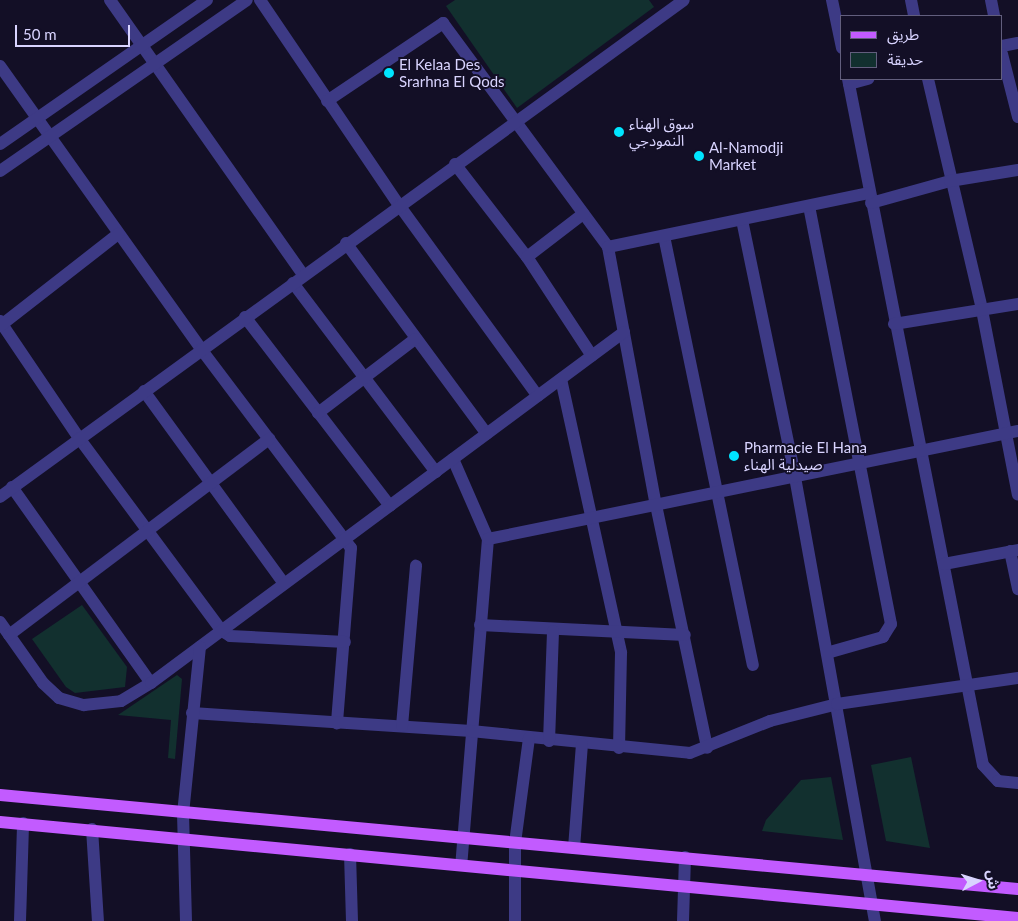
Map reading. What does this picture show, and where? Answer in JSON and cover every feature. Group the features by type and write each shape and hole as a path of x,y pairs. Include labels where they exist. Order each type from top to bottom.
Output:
{"main road":[{"path":"0,795 183,814 866,873 1018,888"},
{"path":"0,822 872,902 1018,918"}],"street":[{"path":"110,0 155,64 364,378 436,472"},
{"path":"0,144 36,116 208,0"},
{"path":"0,171 247,0"},
{"path":"260,0 399,205 538,396"},
{"path":"832,0 840,38"},
{"path":"911,0 914,15"},
{"path":"991,0 994,15"},
{"path":"0,497 675,2"},
{"path":"327,101 443,22 608,247 656,505 707,748"},
{"path":"1003,46 1018,43"},
{"path":"1003,58 1018,117"},
{"path":"0,66 201,349 351,548 345,642 337,723"},
{"path":"928,80 950,181 1012,432 1018,495"},
{"path":"848,81 919,452 969,686 982,765 998,781 1018,783"},
{"path":"455,164 527,257 592,356"},
{"path":"608,247 809,206 870,198 950,181 1018,170"},
{"path":"809,206 891,624 883,637 827,653"},
{"path":"527,257 583,214"},
{"path":"742,220 795,477 875,921"},
{"path":"118,234 1,323 79,438 222,630 230,636 345,642"},
{"path":"664,236 753,665"},
{"path":"346,244 487,434"},
{"path":"894,324 1018,304"},
{"path":"245,317 390,506"},
{"path":"0,622 43,683 70,703 121,701 151,683 624,332"},
{"path":"318,413 415,339"},
{"path":"561,379 616,631 623,678 618,748"},
{"path":"144,391 209,485 284,584"},
{"path":"488,539 1012,432"},
{"path":"9,635 149,531 268,439"},
{"path":"453,459 488,539 461,864"},
{"path":"12,487 151,683"},
{"path":"944,564 1014,550 1018,589"},
{"path":"402,726 416,566"},
{"path":"480,625 684,635"},
{"path":"549,740 553,630"},
{"path":"186,921 183,814 200,647"},
{"path":"192,713 472,731 672,753 707,748 770,722 837,704 1018,678"},
{"path":"515,921 515,843 529,738"},
{"path":"574,848 582,744"},
{"path":"20,921 23,823"},
{"path":"92,829 98,921"},
{"path":"350,854 352,921"},
{"path":"683,921 682,886 685,857"}],"green space":[{"path":"455,0 649,0 654,7 517,108 446,6"},
{"path":"82,605 127,667 125,687 75,693 66,687 32,639"},
{"path":"177,675 182,679 175,759 168,758 171,720 118,715"},
{"path":"911,757 930,848 886,841 871,765"},
{"path":"831,777 843,840 762,831 766,820 801,780"}],"place":[{"name":"El Kelaa Des Srarhna El Qods","path":"389,73"},
{"name":"سوق الهناء النمودجي","path":"619,132"},
{"name":"Al-Namodji Market","path":"699,156"},
{"name":"Pharmacie El Hana صيدلية الهناء","path":"734,456"}]}
